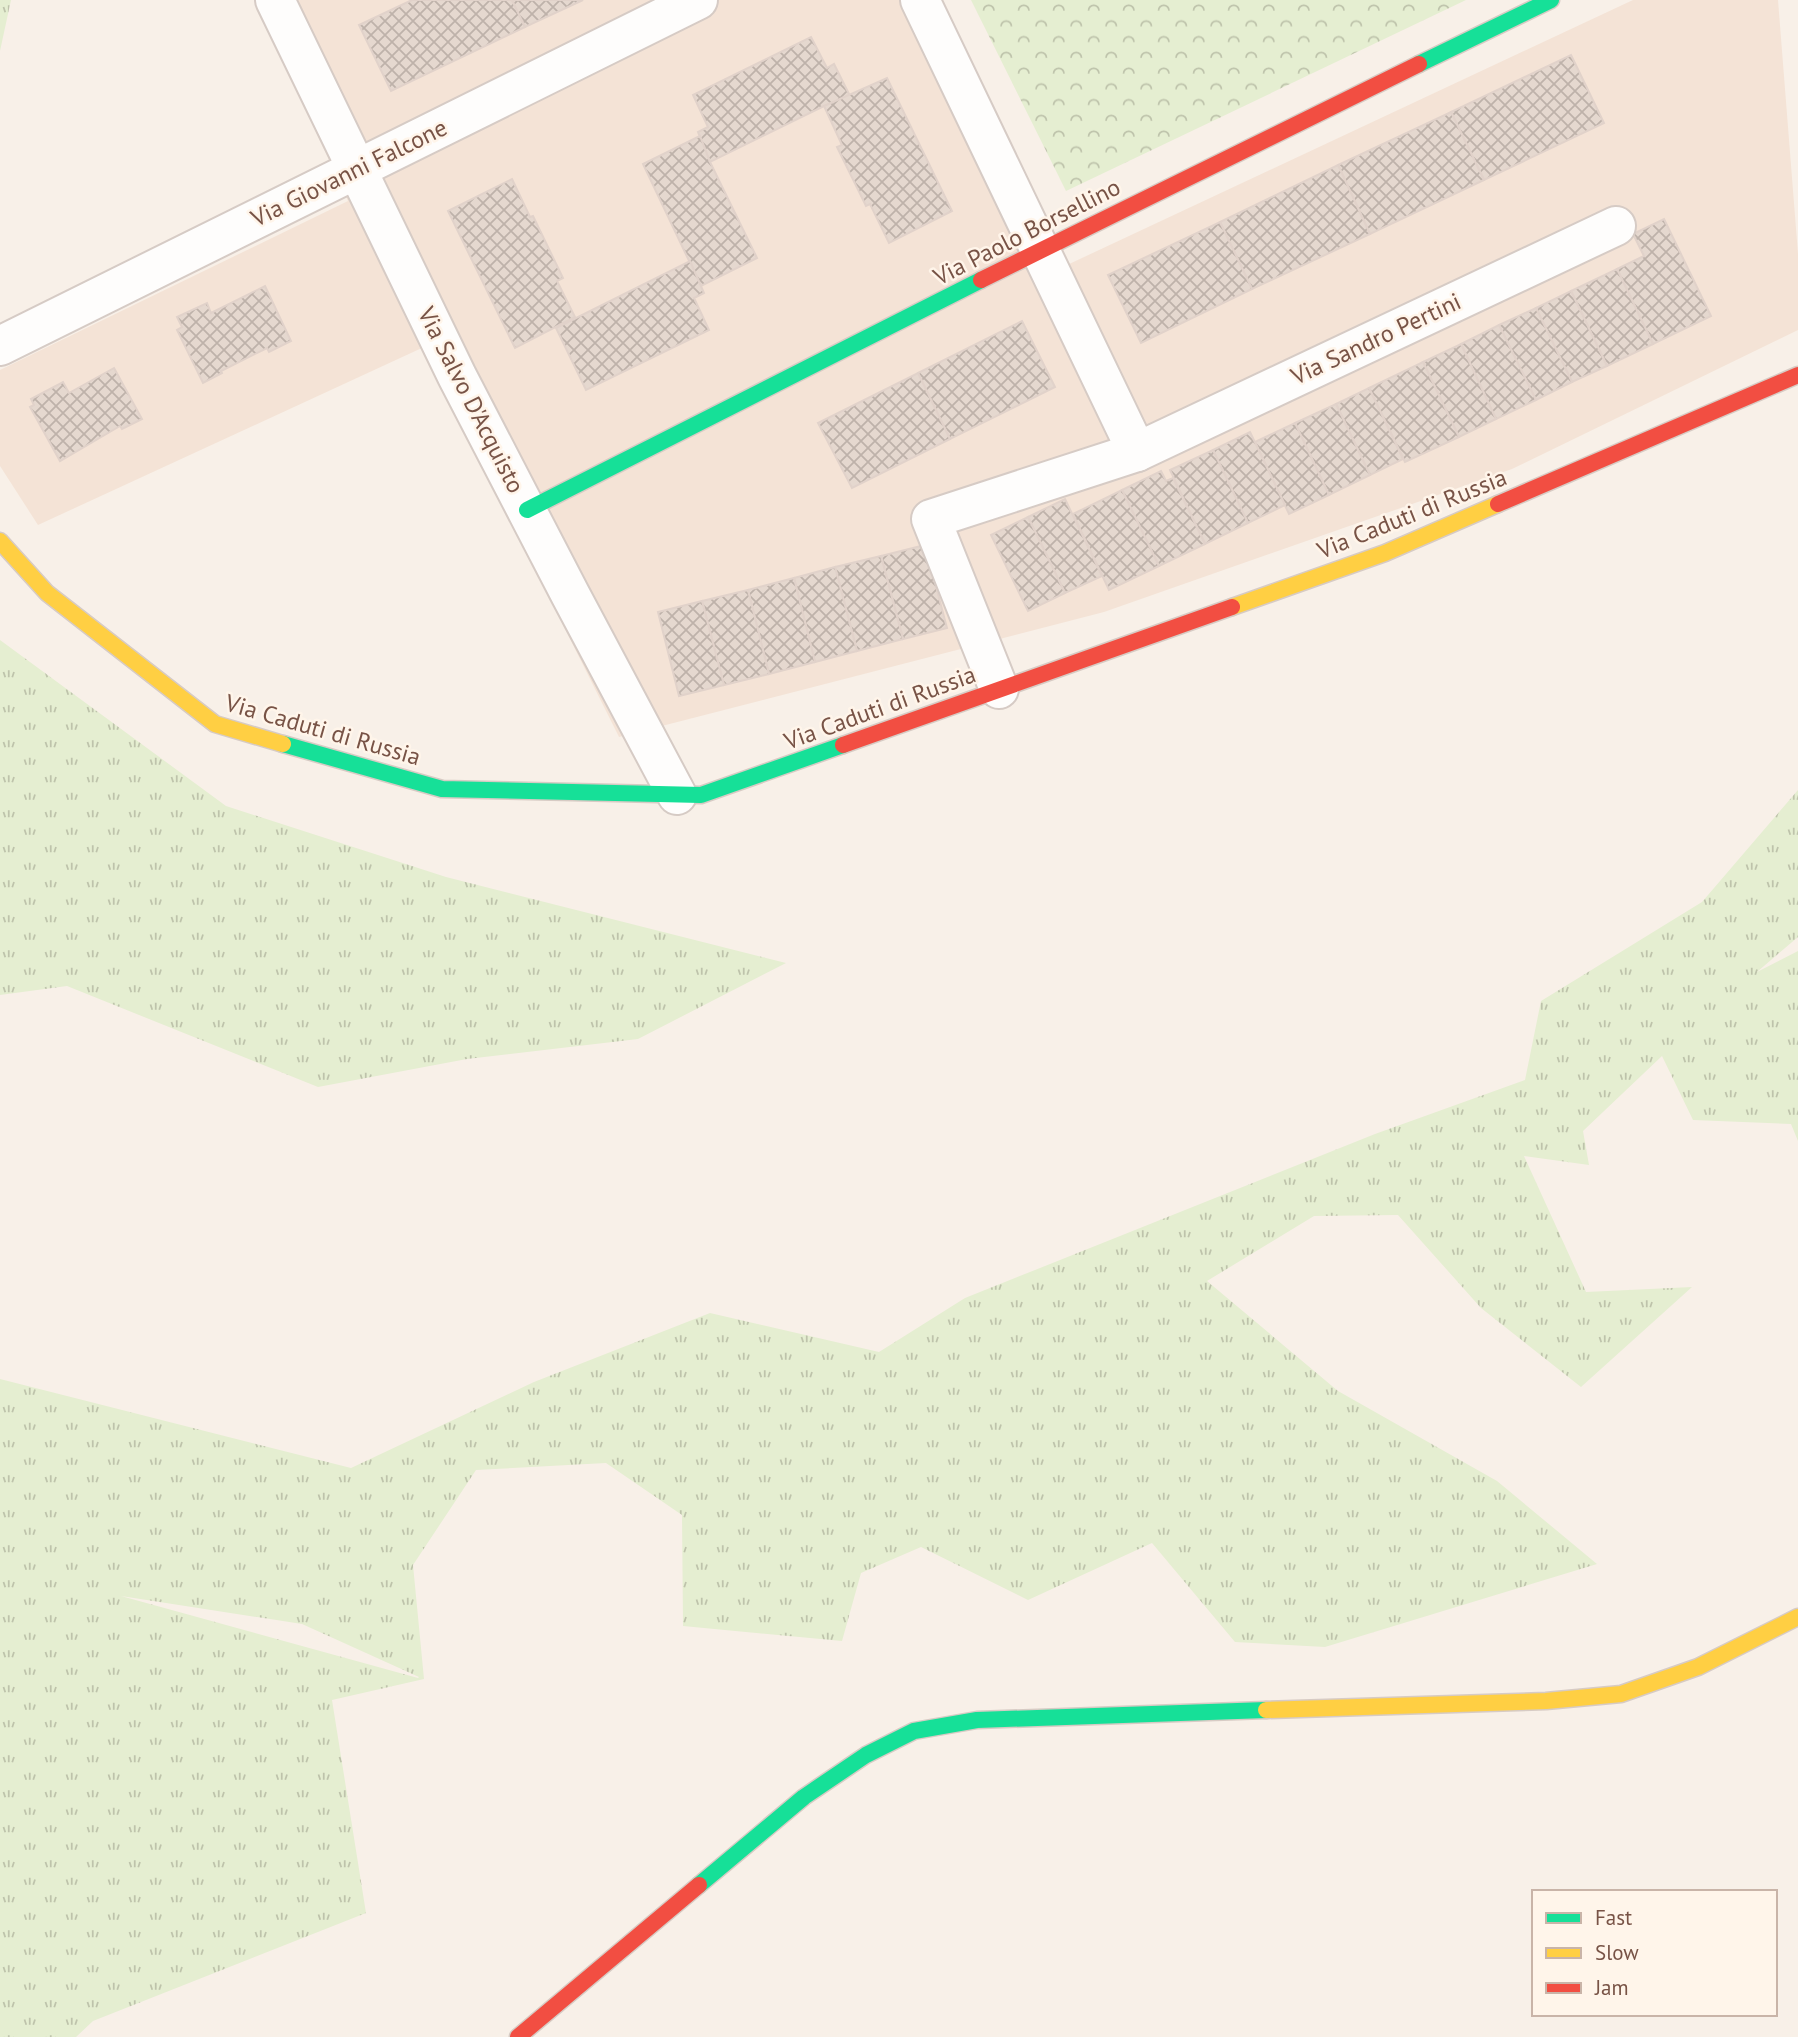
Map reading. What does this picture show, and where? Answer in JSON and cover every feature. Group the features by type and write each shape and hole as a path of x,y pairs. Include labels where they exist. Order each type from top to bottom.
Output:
{"street":[{"name":"Via Salvo D'Acquisto","path":"275,0 457,376 677,795"},
{"name":"Via Giovanni Falcone","path":"0,346 698,0"},
{"path":"920,0 1137,452"},
{"name":"Via Paolo Borsellino","path":"527,510 1040,250 1551,0"},
{"name":"Via Sandro Pertini","path":"999,690 931,519 1137,452 1616,226"},
{"name":"Via Caduti di Russia","path":"0,541 47,593 215,724 442,789 701,796 1385,553 1798,375"},
{"path":"518,2037 804,1797 866,1755 914,1731 977,1720 1546,1701 1621,1694 1698,1667 1798,1617"}],"shaded area":[{"path":"255,0 902,0 1035,280 1633,0 1778,0 1798,254 1798,330 1512,469 1104,612 619,737 424,347 38,525 0,466 0,370 348,201"}],"green space":[{"path":"0,0 11,0 0,51"},
{"path":"971,0 1466,0 1066,191"},
{"path":"0,640 226,806 446,877 786,963 638,1039 467,1059 318,1087 67,986 0,995"},
{"path":"1798,790 1798,937 1757,972 1798,951 1798,1141 1791,1124 1693,1120 1662,1056 1583,1131 1589,1165 1524,1156 1586,1292 1692,1287 1581,1387 1481,1308 1398,1215 1314,1216 1207,1281 1338,1391 1497,1481 1597,1564 1325,1647 1235,1642 1152,1543 1028,1600 921,1547 861,1573 842,1641 683,1626 682,1515 606,1463 476,1470 413,1565 424,1679 332,1700 366,1913 93,2021 76,2037 0,2037 0,1379 351,1468 534,1382 710,1313 879,1352 965,1298 1375,1134 1525,1080 1541,1001 1702,902","holes":["121,1596 302,1624 419,1677"]}],"building":[{"path":"412,0 512,0 525,27 391,91 359,25"},
{"path":"512,0 583,0 525,27"},
{"path":"811,37 827,68 834,64 850,96 710,162 698,132 708,127 693,95"},
{"path":"1571,55 1604,123 1484,180 1451,112"},
{"path":"887,78 952,211 889,243 870,204 866,206 837,147 842,145 824,106"},
{"path":"1451,112 1484,180 1370,234 1338,165"},
{"path":"700,136 757,258 701,286 643,164"},
{"path":"1338,165 1370,234 1252,289 1220,222"},
{"path":"512,179 563,278 557,281 575,317 515,348 448,211"},
{"path":"1664,219 1711,316 1653,344 1617,269 1644,256 1633,234"},
{"path":"1220,222 1252,289 1141,343 1108,275"},
{"path":"690,261 704,293 694,298 709,330 586,390 556,328"},
{"path":"1617,269 1653,344 1607,366 1571,291"},
{"path":"265,286 291,341 269,352 267,348 203,383 177,330 182,327 177,317 207,303 211,313"},
{"path":"1571,291 1607,366 1572,382 1536,308"},
{"path":"1536,308 1572,382 1536,400 1499,325"},
{"path":"1022,321 1055,387 950,439 918,373"},
{"path":"1499,325 1536,400 1496,419 1461,344"},
{"path":"1461,344 1496,419 1459,437 1423,362"},
{"path":"1423,362 1459,437 1405,462 1369,388"},
{"path":"114,368 142,419 122,429 120,426 60,461 30,407 34,405 31,399 63,382 69,393"},
{"path":"918,373 950,439 852,488 818,423"},
{"path":"1369,388 1403,459 1370,475 1336,404"},
{"path":"1336,404 1370,475 1329,495 1295,423"},
{"path":"1295,423 1329,495 1289,514 1255,442"},
{"path":"1250,432 1285,505 1248,523 1213,450"},
{"path":"1213,450 1248,523 1205,544 1170,470"},
{"path":"1161,471 1166,481 1173,478 1205,544 1159,566 1122,490"},
{"path":"1122,490 1159,566 1109,590 1073,514"},
{"path":"1065,499 1102,576 1065,593 1028,517"},
{"path":"1028,517 1065,593 1028,611 991,535"},
{"path":"925,545 947,628 903,639 881,556"},
{"path":"881,556 903,639 857,651 835,567"},
{"path":"835,567 857,651 815,662 794,578"},
{"path":"794,578 815,662 769,674 748,590"},
{"path":"748,590 769,674 724,685 702,601"},
{"path":"702,601 724,685 679,696 658,612"}],"traffic: fast":[{"path":"1419,64 1551,0"},
{"path":"527,510 981,280"},
{"path":"283,744 442,789 701,795 843,745"},
{"path":"699,1885 804,1797 866,1755 914,1731 977,1720 1266,1710"}],"traffic: slow":[{"path":"1232,607 1385,553 1498,504"},
{"path":"0,541 47,593 215,724 283,744"},
{"path":"1266,1710 1546,1701 1621,1694 1698,1667 1798,1617"}],"traffic: jam":[{"path":"981,280 1419,64"},
{"path":"1498,504 1798,375"},
{"path":"843,745 1232,607"},
{"path":"518,2037 699,1885"}]}
